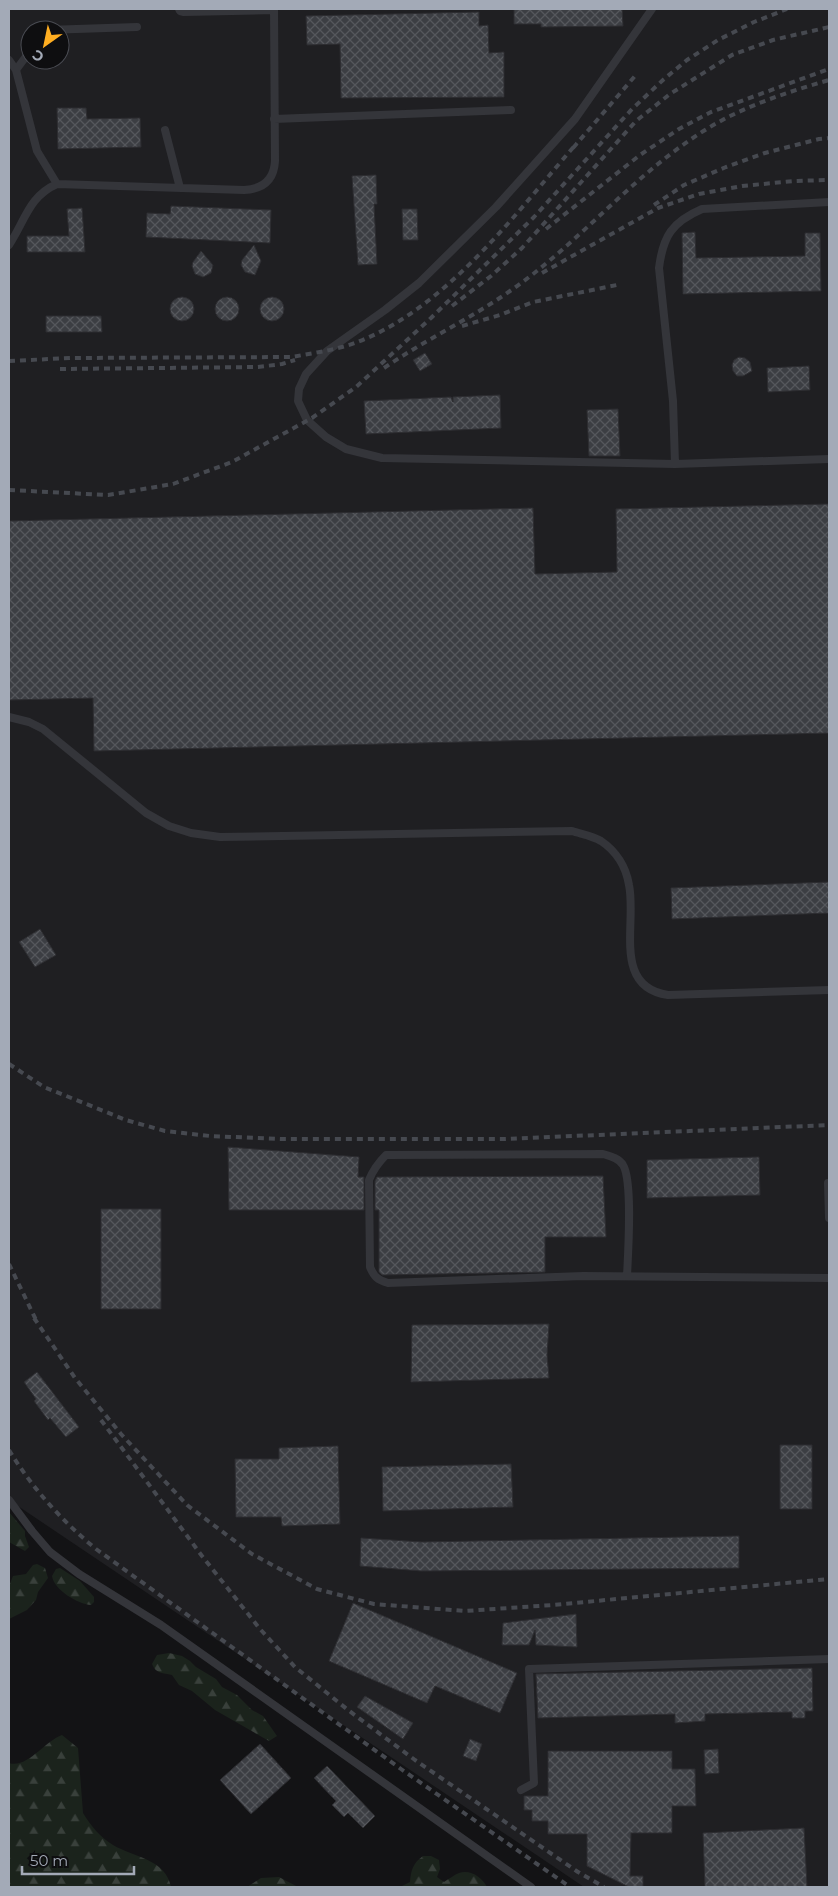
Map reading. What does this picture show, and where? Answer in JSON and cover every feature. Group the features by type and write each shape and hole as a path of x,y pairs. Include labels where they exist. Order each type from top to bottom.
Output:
{"lane":[{"path":"9,244 38,195 46,188 57,184 255,190 272,177 275,169 274,9 184,12 179,9"},
{"path":"652,9 575,119 550,148 496,206 419,283 327,351 306,374 299,389 298,401 307,420 326,437 346,449 382,458 675,464 829,459"},
{"path":"70,29 137,28"},
{"path":"9,60 16,70 36,151 57,184"},
{"path":"16,70 20,65"},
{"path":"274,119 511,110"},
{"path":"165,130 180,188"},
{"path":"675,464 673,401 659,268 661,250 667,235 685,216 702,209 829,202"},
{"path":"9,717 29,722 43,729 146,813 168,826 191,833 220,836 572,831 596,839 609,848 625,870 630,886 631,961 638,979 649,990 668,995 829,990"},
{"path":"627,1276 628,1180 623,1164 614,1158 603,1154 386,1155 377,1163 369,1180 370,1268 373,1276 388,1283 583,1276 829,1278"},
{"path":"828,1182 829,1218"},
{"path":"9,1500 50,1552 80,1574 161,1625 531,1887"},
{"path":"521,1790 534,1783 528,1669 829,1659"}],"shaded area":[{"path":"9,9 829,9 829,1887 584,1887 9,1500"}],"green space":[{"path":"9,1512 25,1531 29,1547 25,1551 9,1542"},
{"path":"37,1564 45,1568 48,1578 38,1592 36,1600 27,1610 9,1619 9,1586 13,1576 26,1574 33,1565"},
{"path":"60,1568 80,1581 94,1597 94,1602 91,1605 73,1599 57,1586 52,1576 56,1569"},
{"path":"169,1653 182,1656 216,1679 222,1687 237,1695 252,1710 263,1716 277,1736 269,1741 215,1710 192,1691 179,1685 172,1675 158,1671 152,1664 157,1655"},
{"path":"62,1735 78,1748 83,1813 89,1822 100,1835 113,1845 148,1860 163,1870 171,1887 9,1887 9,1763 16,1764 22,1762"},
{"path":"423,1856 431,1856 439,1860 440,1869 437,1877 444,1882 459,1873 467,1872 479,1877 487,1887 388,1887 402,1886 410,1882 413,1867"},
{"path":"279,1877 298,1887 247,1887 261,1878"}],"building":[{"path":"514,9 622,9 623,26 541,27 541,24 514,24"},
{"path":"479,12 479,26 488,25 489,53 504,52 504,97 341,98 340,44 307,45 306,16"},
{"path":"57,108 86,108 87,119 140,118 141,147 58,149"},
{"path":"376,175 377,204 374,204 377,264 358,265 352,176"},
{"path":"171,206 271,210 270,243 146,237 147,213 170,214"},
{"path":"82,208 85,252 27,252 27,236 69,236 67,209"},
{"path":"402,209 417,209 418,240 403,240"},
{"path":"695,232 696,258 805,256 805,233 820,233 821,291 683,294 682,233"},
{"path":"254,245 261,261 255,275 245,272 241,265 242,260"},
{"path":"201,251 213,265 211,273 203,277 195,274 192,266"},
{"path":"182,297 191,300 194,309 191,318 182,321 173,318 170,309 173,300"},
{"path":"227,297 236,300 239,309 236,318 227,321 218,318 215,309 218,300"},
{"path":"272,297 277,298 283,304 283,314 277,320 272,321 267,320 261,314 260,309 261,304 267,298"},
{"path":"46,316 101,316 102,332 46,332"},
{"path":"425,353 432,364 420,371 413,360"},
{"path":"739,357 745,358 750,362 752,371 743,376 737,376 733,371 732,365 734,360"},
{"path":"809,366 810,390 768,392 767,368"},
{"path":"500,395 501,428 366,434 364,401 451,397 453,402 453,397"},
{"path":"618,409 620,456 589,456 587,410"},
{"path":"829,504 829,733 94,751 93,698 9,700 9,521 533,508 535,574 617,572 616,509"},
{"path":"829,882 829,913 672,919 671,888"},
{"path":"40,929 56,955 35,967 19,942"},
{"path":"228,1147 359,1157 358,1177 364,1177 364,1210 229,1210"},
{"path":"759,1157 760,1195 647,1198 647,1160"},
{"path":"603,1176 606,1237 545,1237 545,1272 382,1275 379,1272 379,1210 375,1210 375,1181 377,1177"},
{"path":"101,1209 161,1209 161,1309 101,1309"},
{"path":"549,1324 547,1355 549,1378 411,1382 412,1325"},
{"path":"37,1372 79,1427 66,1437 50,1418 48,1420 34,1401 36,1399 24,1382"},
{"path":"780,1445 812,1445 812,1509 780,1509"},
{"path":"338,1446 340,1524 282,1526 281,1517 236,1517 235,1459 279,1459 279,1448"},
{"path":"511,1464 513,1507 383,1511 382,1467"},
{"path":"739,1536 739,1568 422,1571 360,1566 361,1538 422,1542"},
{"path":"353,1603 517,1673 500,1713 435,1686 427,1703 329,1661"},
{"path":"576,1614 577,1647 536,1645 535,1630 529,1645 502,1645 503,1623"},
{"path":"812,1668 813,1711 805,1711 805,1718 792,1718 792,1712 705,1714 705,1721 675,1723 675,1714 538,1718 536,1674"},
{"path":"365,1696 413,1723 403,1739 357,1707"},
{"path":"470,1739 482,1744 476,1761 463,1756"},
{"path":"260,1744 291,1778 251,1814 220,1780"},
{"path":"718,1749 719,1773 705,1774 704,1750"},
{"path":"548,1751 672,1751 672,1769 695,1769 696,1806 672,1806 672,1833 631,1833 630,1876 643,1876 643,1887 629,1887 587,1866 587,1834 548,1834 548,1821 532,1821 532,1810 524,1810 524,1796 548,1796"},
{"path":"327,1766 375,1816 363,1828 348,1813 344,1817 332,1805 336,1801 314,1778"},
{"path":"804,1828 807,1887 705,1887 703,1833"}],"railway":[{"path":"9,490 108,495 173,484 232,462 312,418 356,387 431,318 534,217 632,109 663,80 687,60 718,40 754,22 787,9"},
{"path":"452,306 491,276 522,248 636,121 670,94 732,55 773,40 829,27"},
{"path":"546,229 640,155 679,129 711,112 829,69"},
{"path":"573,148 635,76"},
{"path":"384,368 479,311 536,272 657,165 710,127 724,119 783,94 829,80"},
{"path":"654,205 684,185 726,167 765,153 829,138"},
{"path":"9,361 70,358 292,357 355,343 388,328 419,307 449,283 504,229 577,143"},
{"path":"542,273 658,208 699,194 742,186 829,180"},
{"path":"462,326 500,315 533,302 617,285"},
{"path":"60,369 258,367 282,364 295,360"},
{"path":"9,1064 44,1087 126,1120 165,1131 210,1136 280,1139 504,1139 829,1125"},
{"path":"9,1264 37,1322"},
{"path":"34,1318 75,1378 121,1434 187,1505 252,1554 317,1589 374,1604 465,1611 553,1605 829,1579"},
{"path":"101,1420 202,1556 260,1629 295,1667 348,1710 415,1760 578,1872 604,1887"},
{"path":"9,1450 48,1503 96,1549 401,1769 570,1887"}]}
